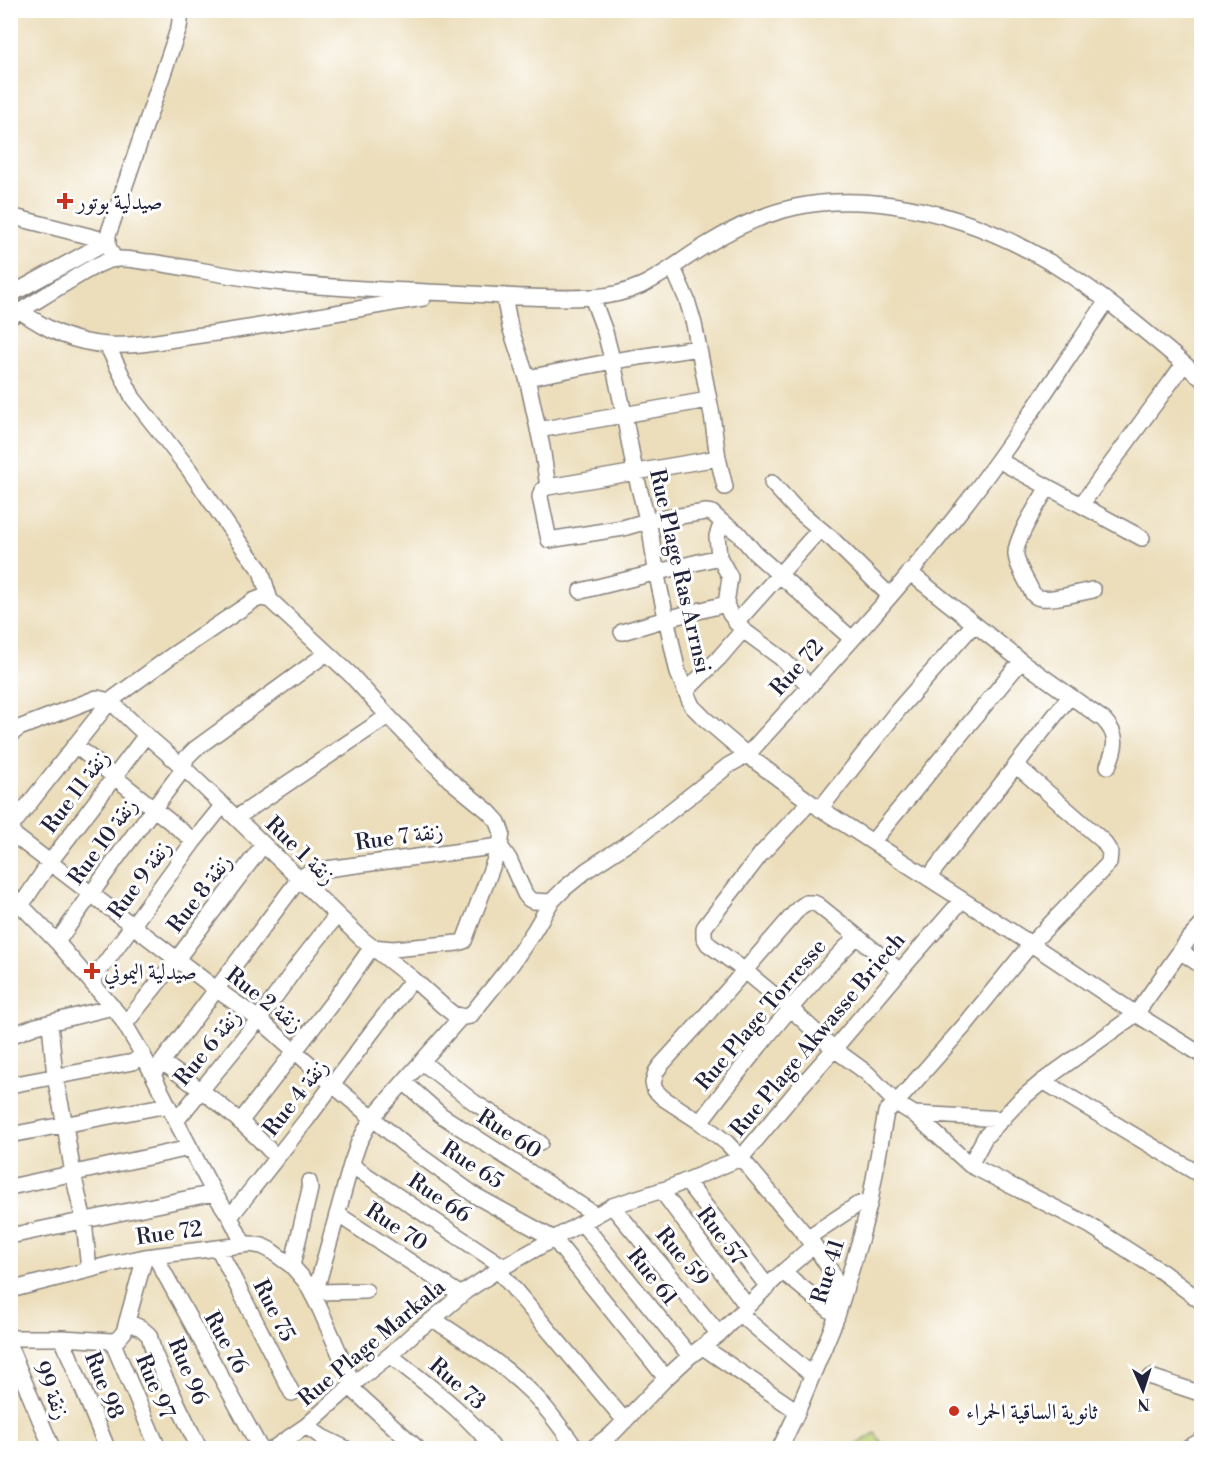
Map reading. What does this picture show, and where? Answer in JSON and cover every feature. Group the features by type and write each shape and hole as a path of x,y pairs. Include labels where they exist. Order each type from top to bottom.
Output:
{"street":[{"path":"114,259 108,241 179,27 181,19 177,10"},
{"path":"15,314 81,274 114,259 136,260 258,280 504,296 592,297 623,292 641,286 673,268 705,245 744,223 764,215 813,203 865,202 915,209 970,224 1040,255 1107,301 1202,379"},
{"path":"10,216 108,241"},
{"path":"10,296 108,241"},
{"path":"673,268 692,316 725,487"},
{"path":"15,314 66,338 107,345 128,345 244,329 453,293"},
{"path":"504,296 510,327 527,378 548,487"},
{"name":"Rue Plage Ras Arrnsi","path":"592,297 613,361 678,673 698,713 747,755 815,805 1202,1055"},
{"name":"Rue 72","path":"315,1295 351,1165 359,1142 372,1118 518,955 551,902 565,888 587,870 639,836 729,765 747,755 810,686 963,508 1107,301"},
{"path":"107,345 133,398 188,468 261,571 270,600 351,675 450,780 488,811 498,822 502,833 500,846 464,941 393,949 372,947 240,1122"},
{"path":"527,378 613,361 698,348"},
{"path":"1082,505 1184,364"},
{"path":"538,430 708,400"},
{"path":"718,458 543,488 540,497 548,538 550,540 623,528 647,521 712,513 738,533 755,553 852,639"},
{"path":"998,460 1142,538"},
{"path":"772,483 795,508 832,539 889,595"},
{"path":"1048,487 1018,541 1017,560 1033,594 1040,598 1093,590"},
{"path":"722,522 717,536 719,556 729,577 726,604 730,614 739,626 781,658 810,686"},
{"path":"687,691 719,658 739,626 778,574 820,529"},
{"path":"581,591 719,556"},
{"path":"909,572 1021,661 1104,720 1114,734 1115,742 1108,766"},
{"path":"10,830 110,701 253,601 261,598 270,600"},
{"path":"622,632 726,604"},
{"path":"974,624 815,805 761,854 706,925 704,937 708,944 744,970 834,1049 867,1073 897,1103 914,1114 970,1165 1089,1225 1162,1272 1202,1302"},
{"name":"Rue 10 زنقة","path":"57,942 184,768 186,758 195,749 327,653"},
{"path":"873,841 1021,661"},
{"path":"928,878 1070,696"},
{"path":"10,735 19,728 97,698 110,701"},
{"name":"Rue 1 زنقة","path":"110,701 184,768 372,947 443,1006 465,1016"},
{"path":"236,818 388,716"},
{"name":"Rue 11 زنقة","path":"16,899 50,862 146,735"},
{"path":"75,745 194,842"},
{"name":"Rue 41","path":"780,1449 837,1316 870,1201 886,1112 897,1103 965,1025 1031,944 1109,863 1110,852 1103,841 1016,765"},
{"name":"Rue 9 زنقة","path":"92,981 223,805"},
{"name":"Rue 2 زنقة","path":"10,830 217,990 259,1019 372,1118"},
{"name":"Rue 8 زنقة","path":"125,1024 263,845"},
{"path":"500,846 510,860 529,899 551,902"},
{"name":"Rue 7 زنقة","path":"299,879 311,871 500,846"},
{"path":"158,1068 299,879"},
{"path":"16,899 92,981 125,1024 144,1055 158,1068 201,1090 258,1136 276,1157"},
{"name":"Rue Plage Akwasse Briech","path":"501,1269 612,1206 686,1181 741,1158 962,900"},
{"path":"837,1316 834,1279 811,1242 727,1143 663,1098 653,1083 656,1072 744,970 806,903 814,903 823,908 900,971"},
{"name":"Rue 6 زنقة","path":"176,1121 259,1019 337,915"},
{"path":"970,1165 984,1137 1019,1101 1136,1014 1193,933 1202,925"},
{"name":"Rue Plage Torresse","path":"700,1122 742,1066 833,959 856,937"},
{"path":"1180,951 1202,966"},
{"name":"Rue 4 زنقة","path":"230,1217 413,979"},
{"path":"10,1036 36,1026 113,1007"},
{"path":"50,1023 55,1077 84,1221 89,1270"},
{"path":"10,1085 133,1062 144,1055"},
{"path":"423,1062 476,1102 540,1143"},
{"path":"158,1068 168,1105 243,1245"},
{"path":"1043,1081 1201,1176"},
{"name":"Rue 60","path":"404,1083 441,1115 596,1215"},
{"path":"10,1135 168,1105"},
{"path":"914,1114 1003,1119"},
{"name":"Rue 65","path":"372,1118 405,1145 476,1196 554,1239"},
{"path":"10,1187 190,1148"},
{"name":"Rue 66","path":"351,1165 501,1269 625,1421"},
{"path":"686,1181 768,1287"},
{"path":"292,1266 310,1189 309,1182"},
{"name":"Rue 57","path":"661,1190 743,1310"},
{"path":"10,1236 214,1193"},
{"path":"593,1449 625,1421 666,1378 768,1287 811,1242 856,1205 870,1201"},
{"name":"Rue 59","path":"612,1206 718,1334"},
{"name":"Rue 70","path":"338,1214 461,1295"},
{"name":"Rue 61","path":"582,1223 696,1352 798,1411"},
{"path":"554,1239 666,1378"},
{"name":"Rue 72","path":"10,1290 150,1257 255,1244 262,1246 292,1266 315,1295 352,1385"},
{"name":"Rue 75","path":"218,1248 292,1393"},
{"path":"10,1338 117,1340 122,1335 150,1257"},
{"name":"Rue 76","path":"150,1257 260,1449"},
{"name":"Rue Plage Markala","path":"274,1449 306,1426 408,1337 461,1295 501,1269"},
{"path":"783,1272 837,1316"},
{"path":"315,1295 366,1291"},
{"path":"743,1310 812,1375"},
{"path":"432,1319 497,1361 519,1380 535,1396 576,1449"},
{"name":"Rue 96","path":"127,1322 141,1328 149,1335 163,1374 199,1449"},
{"name":"Rue 98","path":"62,1338 107,1449"},
{"name":"Rue 97","path":"112,1341 158,1449"},
{"name":"زنقة 99","path":"10,1348 52,1449"},
{"name":"Rue 73","path":"390,1355 452,1405 493,1449"},
{"path":"1152,1377 1202,1394"},
{"path":"352,1385 417,1449"},
{"path":"306,1426 345,1449"},
{"path":"1188,1449 1202,1440"}],"green space":[{"path":"875,1433 885,1448 851,1448"}],"place":[{"name":"صيدلية بوتور","path":"65,201"},
{"name":"صيدلية اليموني","path":"92,971"},
{"name":"ثانوية الساقية الحمراء","path":"954,1411"}]}
